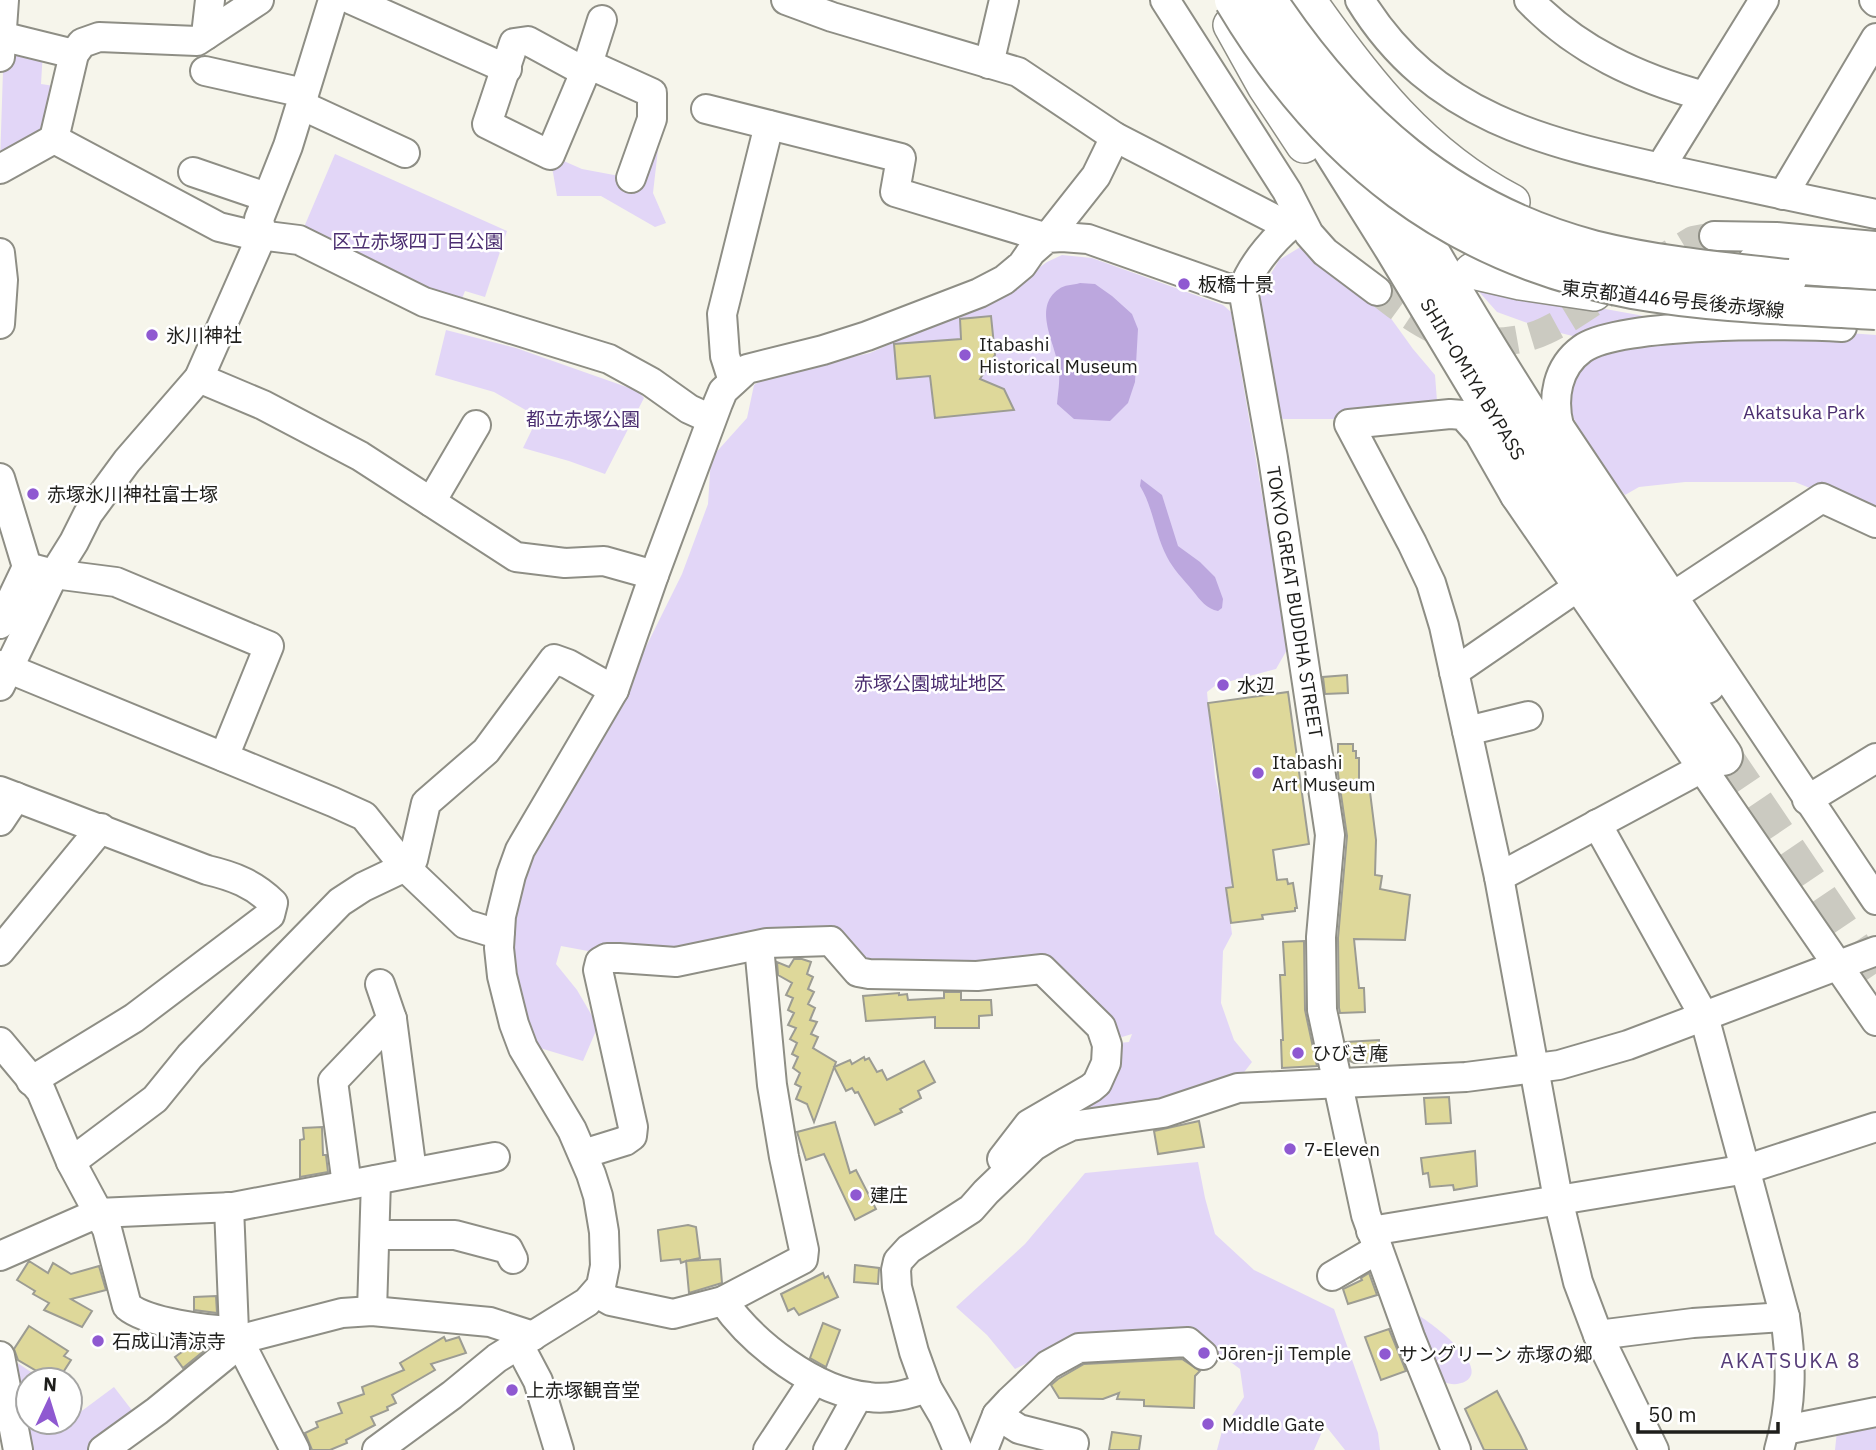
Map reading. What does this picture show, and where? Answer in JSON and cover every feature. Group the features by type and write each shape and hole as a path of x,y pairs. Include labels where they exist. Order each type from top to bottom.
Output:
{"highway":[{"name":"SHIN-OMIYA BYPASS","path":"1227,0 1319,128 1519,456 1724,755"},
{"path":"1234,0 1286,78 1359,159 1406,195 1492,245 1562,271 1634,289 1722,300 1876,310"},
{"path":"1267,0 1311,63 1371,127 1425,172 1511,220 1547,235 1639,260 1720,272 1876,285"},
{"name":"SHIN-OMIYA BYPASS","path":"1293,0 1324,62 1464,285 1542,439 1724,755"}],"main road":[{"path":"1218,0 1265,86 1304,145"},
{"path":"1308,0 1363,77 1393,111 1426,142 1486,189 1518,205 1596,236 1679,253 1721,260 1876,272"},
{"name":"東京都道446号長後赤塚線","path":"1464,285 1520,282 1630,298 1876,317"}],"street":[{"path":"0,57 4,0"},
{"path":"206,35 210,0"},
{"path":"0,169 54,139 74,54 82,43 99,37 197,41 259,0"},
{"path":"0,624 40,571 74,542 88,514 127,461 199,378 262,235 259,219 288,146 333,0"},
{"path":"352,0 507,69"},
{"path":"786,0 832,17 1018,72 1115,137 1294,222 1325,252 1377,291"},
{"path":"989,64 1004,0"},
{"path":"1165,0 1287,191 1294,222"},
{"path":"1360,0 1394,49 1411,65 1472,108 1541,137 1660,168 1876,214"},
{"path":"1529,0 1577,42 1618,66 1661,85 1704,96"},
{"path":"1660,168 1764,0"},
{"path":"602,20 587,68 550,155 487,124 514,43 528,41 587,68 652,93 652,119 631,178"},
{"path":"1,36 74,54"},
{"path":"1783,195 1876,38"},
{"path":"205,71 302,99 405,152"},
{"path":"706,109 901,158 895,192 1047,238 1088,239 1227,288 1243,289 1252,270 1294,222"},
{"path":"733,381 725,356 722,314 769,125"},
{"path":"377,1450 497,1358 587,1302 601,1286 605,1266 604,1232 598,1196 583,1154 552,1094 523,1048 514,1024 502,976 500,931 509,885 520,850 614,690 723,391 747,369 856,340 979,293 1004,280 1047,238 1096,176 1115,137"},
{"path":"54,139 219,227 299,240 424,302 609,359 651,382 689,410 711,419"},
{"path":"193,172 266,197"},
{"path":"1714,236 1776,237 1876,246"},
{"path":"0,253 3,280 0,324"},
{"path":"1464,285 1876,900"},
{"name":"TOKYO GREAT BUDDHA STREET","path":"1243,289 1273,458 1330,835 1321,937 1321,1000 1374,1240 1457,1450"},
{"path":"1559,426 1555,398 1560,378 1572,358 1581,349 1596,341 1643,333 1728,326 1800,325 1876,329"},
{"path":"199,378 263,405 360,456 516,557 565,563 604,561 654,575"},
{"path":"1654,1450 1598,1335 1578,1282 1558,1199 1499,877 1444,626 1431,583 1349,424 1450,414 1463,415 1479,433 1516,496 1579,586 1724,755 1839,965 1876,1021"},
{"path":"431,502 476,425"},
{"path":"1516,496 1519,456"},
{"path":"0,478 40,571 3,673 224,757 364,816 405,867 465,924 500,931"},
{"path":"1672,597 1822,498 1876,523"},
{"path":"40,571 116,582 269,646 224,757"},
{"path":"1454,672 1579,586"},
{"path":"71,1162 155,1099 190,1056 340,902 413,860 426,803 486,751 554,659 569,664 614,690"},
{"path":"1467,731 1528,716"},
{"path":"1499,877 1724,755"},
{"path":"1807,800 1876,758"},
{"path":"0,821 8,794 207,870 233,876 260,891 273,903 270,915 134,1018 32,1081"},
{"path":"1597,824 1704,1016 1785,1317 1791,1355 1791,1377 1782,1440 1876,1412"},
{"path":"0,951 101,828"},
{"path":"583,1154 625,1141 632,1136 633,1127 598,970 600,961 619,958 676,962 767,943 831,941 858,972 869,974 976,976 1042,969 1101,1027 1107,1045 1106,1063 1097,1083 1029,1124 989,1174 986,1192"},
{"path":"597,1293 611,1301 673,1314 723,1301 800,1262 804,1251 772,1085 759,946"},
{"path":"958,1450 944,1417 927,1388 914,1352 897,1287 898,1261 909,1249 971,1209 1034,1146 1071,1126 1163,1114 1238,1088 1466,1077 1534,1069 1595,1056 1876,951"},
{"path":"380,984 393,1019 412,1172"},
{"path":"347,1185 333,1080 393,1019"},
{"path":"1,1045 41,1091 71,1162 107,1229 127,1306 136,1313 237,1338 342,1313 372,1311 490,1322 526,1341 559,1450"},
{"path":"1332,1276 1374,1240 1558,1199 1747,1169 1876,1126"},
{"path":"0,1256 98,1213 229,1208 495,1157"},
{"path":"372,1311 376,1180"},
{"path":"229,1208 237,1338 295,1450"},
{"path":"375,1235 455,1235 508,1249 513,1259"},
{"path":"723,1301 742,1324 788,1364 814,1380 871,1398 904,1396 927,1388"},
{"path":"1598,1335 1693,1323 1785,1317"},
{"path":"103,1450 156,1411 237,1338"},
{"path":"983,1450 997,1415 1048,1365 1079,1348 1188,1342 1203,1355"},
{"path":"0,1356 18,1450"},
{"path":"768,1450 814,1380"},
{"path":"828,1450 858,1396"},
{"path":"997,1415 1019,1429 1074,1443 1072,1450"}],"green space":[{"path":"4,40 43,50 41,84 61,87 52,135 0,163"},
{"path":"661,123 653,193 666,223 655,227 601,196 557,196 550,155 582,169 630,178"},
{"name":"区立赤塚四丁目公園","path":"335,154 507,231 485,297 465,291 459,306 299,239"},
{"path":"1307,243 1359,274 1435,375 1437,401 1391,413 1335,419 1283,419 1261,384 1258,296 1279,260"},
{"name":"赤塚公園城址地区","path":"1062,255 1092,258 1223,305 1231,312 1288,648 1276,669 1216,685 1207,692 1215,777 1236,873 1227,895 1232,934 1223,951 1221,1003 1234,1040 1252,1062 1238,1080 1069,1127 1100,1045 1129,1042 1132,1034 1122,1037 1104,1025 1042,962 862,966 850,949 678,953 588,951 561,946 556,964 577,990 598,1026 583,1061 540,1048 513,981 511,919 529,865 585,770 682,574 708,504 711,458 747,418 754,385 767,377 870,353 1003,294 1047,262"},
{"name":"Akatsuka Park","path":"1473,285 1666,320 1876,335 1876,515 1795,482 1685,482 1639,487 1625,495 1591,452 1568,407 1576,376 1581,338 1544,329 1497,312"},
{"name":"都立赤塚公園","path":"446,330 516,348 638,391 644,398 605,474 523,448 538,417 494,392 435,375"},
{"path":"1198,1162 1215,1234 1254,1270 1334,1309 1378,1433 1380,1450 1345,1450 1325,1425 1314,1450 1217,1450 1222,1431 1244,1397 1240,1369 1193,1334 1082,1336 1015,1369 987,1335 956,1307 1025,1244 1085,1173"},
{"path":"1418,1315 1445,1335 1465,1355 1471,1374 1466,1381 1455,1384 1444,1382"},
{"path":"10,1358 22,1366 14,1366 14,1380"},
{"path":"114,1387 134,1413 87,1450 27,1450 24,1436 84,1436 84,1409"},
{"path":"1876,1425 1876,1450 1835,1450 1837,1431"}],"shaded area":[{"path":"1080,283 1095,284 1112,296 1132,314 1138,329 1135,382 1128,403 1110,421 1074,419 1057,404 1059,371 1048,327 1047,306 1051,297 1061,288"},
{"path":"1141,479 1162,495 1178,546 1215,577 1223,599 1222,608 1218,611 1201,601 1169,561 1140,486"}],"building":[{"path":"991,316 995,355 980,379 1004,389 1014,410 935,418 930,376 897,379 894,344 961,339 960,319"},
{"path":"1347,675 1348,693 1325,694 1323,677"},
{"name":"Itabashi Art Museum","path":"1288,692 1309,844 1273,850 1277,880 1287,879 1288,884 1293,883 1297,908 1295,911 1262,915 1263,919 1231,923 1226,888 1233,887 1208,703"},
{"path":"1338,744 1353,744 1356,758 1359,758 1359,784 1369,784 1376,840 1375,875 1382,876 1380,889 1410,895 1405,940 1354,939 1359,988 1364,988 1365,1012 1340,1013 1339,1008 1338,938 1347,836 1338,774"},
{"path":"1304,941 1305,1010 1317,1066 1282,1068 1280,975 1285,975 1283,942"},
{"path":"794,959 811,962 807,974 813,977 808,989 814,992 808,1004 815,1008 810,1020 817,1022 811,1034 818,1037 813,1048 836,1062 814,1122 807,1104 796,1099 801,1087 795,1084 800,1073 793,1068 798,1057 792,1054 797,1043 790,1039 796,1028 788,1025 794,1013 788,1010 793,998 786,995 792,983 778,975 777,962 789,967"},
{"path":"944,992 961,992 961,1000 991,1000 992,1015 979,1016 979,1028 935,1028 935,1017 866,1021 863,996 899,993 907,994 908,1000 944,998"},
{"path":"1379,1040 1380,1062 1350,1061 1346,1042"},
{"path":"864,1057 865,1060 869,1058 877,1072 882,1070 887,1080 924,1061 935,1082 918,1091 921,1098 900,1109 902,1112 875,1125 858,1092 855,1093 852,1088 846,1091 834,1067 850,1060 852,1064"},
{"path":"1449,1097 1451,1123 1426,1124 1424,1098"},
{"path":"1199,1121 1204,1147 1158,1154 1154,1131"},
{"path":"835,1122 850,1173 856,1170 876,1209 855,1220 824,1154 806,1160 797,1132"},
{"path":"322,1127 323,1155 326,1155 328,1172 300,1177 300,1140 304,1139 303,1128"},
{"path":"1475,1151 1477,1186 1454,1190 1453,1185 1430,1187 1428,1173 1423,1174 1421,1158"},
{"path":"688,1225 696,1227 700,1258 661,1261 658,1230"},
{"path":"720,1259 722,1283 689,1293 686,1261"},
{"path":"29,1261 48,1273 53,1263 71,1274 99,1266 106,1290 71,1299 92,1311 82,1327 44,1310 49,1303 17,1280"},
{"path":"855,1265 879,1268 878,1284 854,1282"},
{"path":"823,1273 825,1278 828,1276 838,1297 799,1315 794,1308 788,1311 781,1294"},
{"path":"1369,1273 1377,1295 1348,1304 1343,1289 1362,1280 1361,1278"},
{"path":"216,1296 217,1313 194,1310 194,1297"},
{"path":"823,1323 840,1330 826,1367 810,1358"},
{"path":"29,1326 68,1351 64,1356 71,1360 67,1366 28,1366 18,1360 14,1349"},
{"name":"サングリーン 赤塚の郷","path":"1389,1329 1406,1371 1381,1380 1365,1337"},
{"path":"444,1337 446,1341 459,1337 466,1353 431,1364 435,1370 392,1395 396,1403 387,1407 388,1410 371,1417 375,1425 346,1440 347,1443 330,1450 312,1450 305,1433 318,1427 316,1422 342,1413 338,1403 364,1394 362,1387 404,1370 400,1363"},
{"path":"193,1344 210,1346 183,1368 175,1357"},
{"path":"1182,1359 1200,1371 1195,1376 1194,1408 1144,1406 1144,1400 1117,1399 1119,1393 1103,1399 1059,1398 1051,1385 1084,1364"},
{"path":"1497,1391 1527,1450 1484,1450 1465,1409"},
{"path":"1112,1432 1141,1436 1139,1450 1109,1450"}],"tunnel":[{"path":"1648,267 1693,240 1714,236"},
{"path":"1377,291 1435,330 1461,339 1490,342 1519,339 1545,331 1614,289"},
{"path":"1723,756 1876,982"}],"place":[{"name":"板橋十景","path":"1184,284"},
{"name":"氷川神社","path":"152,335"},
{"name":"Itabashi Historical Museum","path":"965,355"},
{"name":"赤塚氷川神社富士塚","path":"33,494"},
{"name":"水辺","path":"1223,685"},
{"name":"Itabashi Art Museum","path":"1258,773"},
{"name":"ひびき庵","path":"1298,1053"},
{"name":"7-Eleven","path":"1290,1149"},
{"name":"建庄","path":"856,1195"},
{"name":"石成山清涼寺","path":"98,1341"},
{"name":"Jōren-ji Temple","path":"1204,1353"},
{"name":"サングリーン 赤塚の郷","path":"1385,1354"},
{"name":"上赤塚観音堂","path":"512,1390"},
{"name":"Middle Gate","path":"1208,1424"}],"district":[{"name":"AKATSUKA 8","path":"1791,1361"}]}
